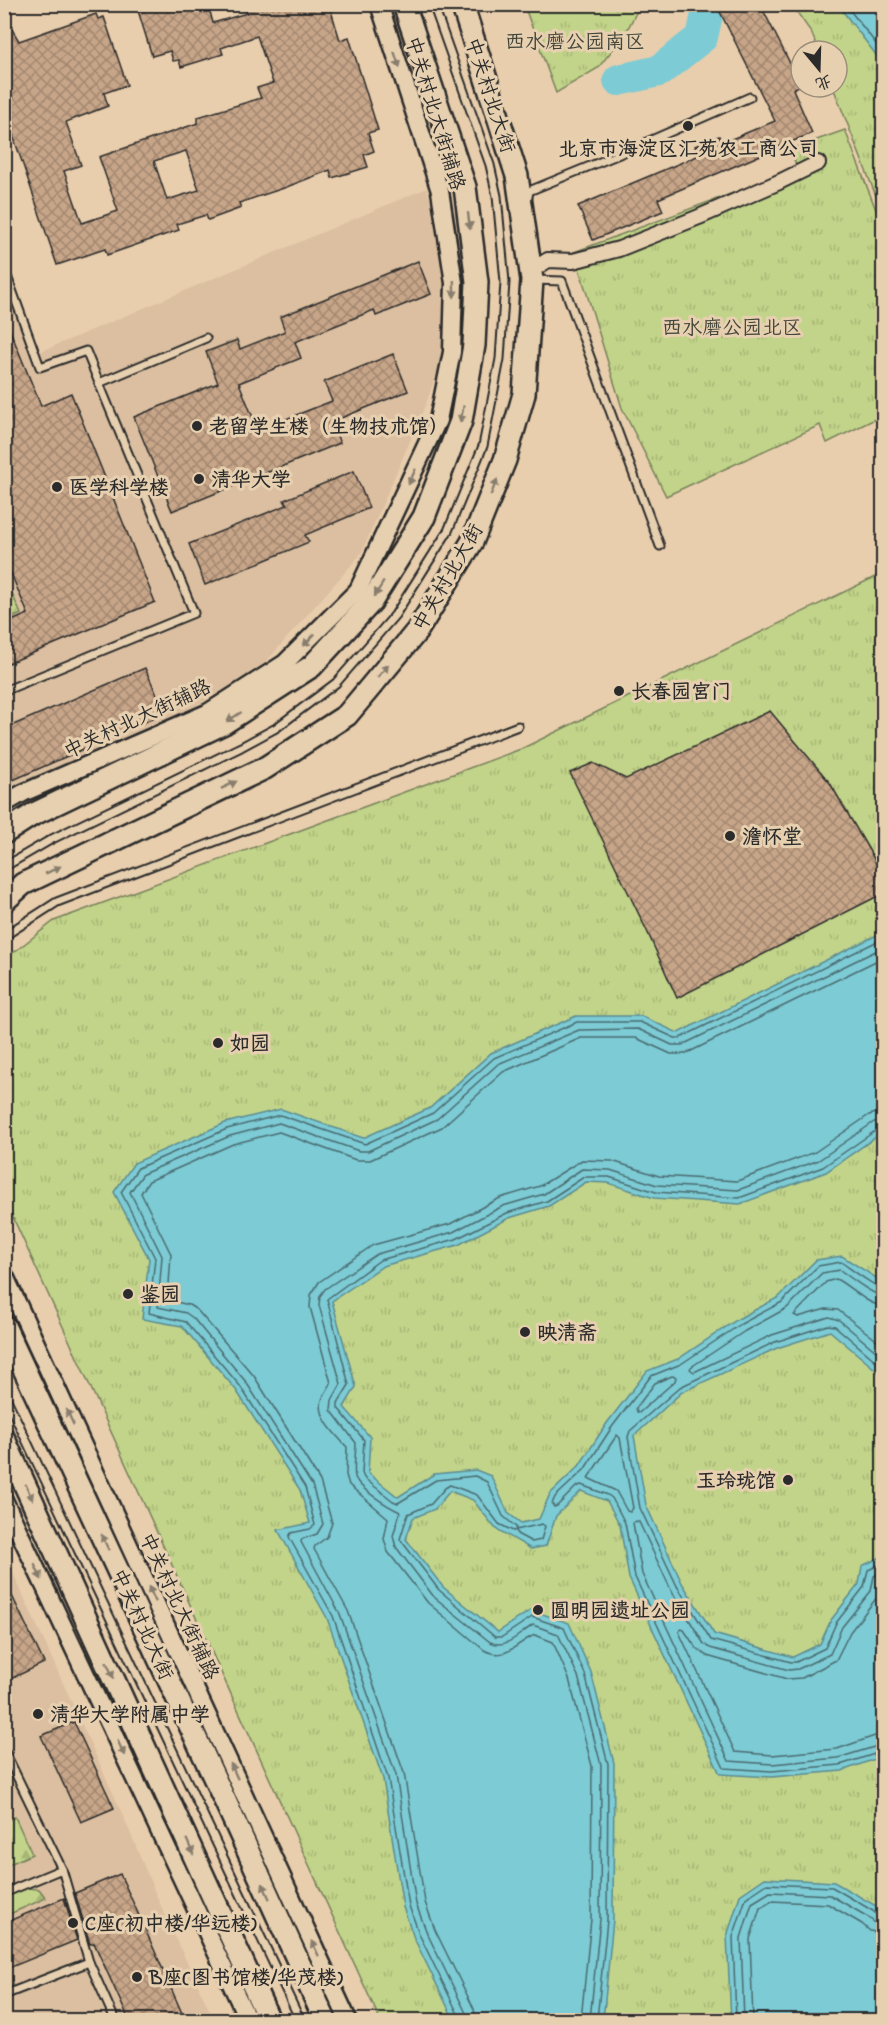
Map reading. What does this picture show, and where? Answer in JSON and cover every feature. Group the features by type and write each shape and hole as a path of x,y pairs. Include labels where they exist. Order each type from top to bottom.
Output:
{"main road":[{"path":"4,833 32,814 225,723 312,666 371,602 424,517 461,421 474,345 477,282 465,187 404,4"},
{"name":"中关村北大街","path":"4,901 22,884 266,768 347,715 417,631 472,542 505,460 524,394 531,276 517,176 462,4"},
{"name":"中关村北大街","path":"4,1326 325,2020"},
{"path":"5,1443 269,2020"}],"street":[{"name":"中关村北大街辅路","path":"4,804 22,793 207,713 285,663 358,590 405,492 438,420 452,352 454,283 440,191 379,4"},
{"path":"531,276 548,260 573,261 619,249 699,217 818,162"},
{"name":"中关村北大街辅路","path":"4,1274 348,2020"},
{"path":"4,1500 248,2020"}],"lane":[{"name":"中关村北大街","path":"4,867 52,839 268,733 336,683 394,615 448,531 483,446 500,358 505,282 497,196 490,165 433,4"},
{"path":"523,214 530,191 617,156 750,97"},
{"path":"4,268 40,367 86,351 194,614 4,691"},
{"path":"531,276 562,281 660,546"},
{"path":"99,383 206,338"},
{"path":"4,936 57,902 518,726"},
{"name":"中关村北大街","path":"4,1393 300,2020"},
{"path":"4,1750 62,1869 89,1962 115,2020"},
{"path":"4,1893 62,1869"},
{"path":"4,1995 89,1962"}],"shaded area":[{"name":"清华大学","path":"427,188 448,271 445,349 426,404 361,554 256,673 145,733 5,790 4,256 40,352"},
{"name":"清华大学附属中学","path":"4,1553 122,1813 160,1904 214,2020 5,2020"}],"green space":[{"name":"西水磨公园南区","path":"524,4 640,5 625,34 598,68 556,93"},
{"path":"792,5 883,5 883,214 838,99 849,99 849,39 814,39"},
{"name":"西水磨公园北区","path":"845,130 883,228 883,415 827,443 820,425 666,496 622,408 574,252 797,169 791,149"},
{"name":"圆明园遗址公园","path":"883,573 883,2020 380,2020 5,1200 4,960 54,921 521,749"},
{"path":"4,575 21,614 5,621 4,621"},
{"path":"15,1817 32,1854 5,1866 5,1821"},
{"path":"26,1888 39,1889 46,1898 5,1916 5,1898"}],"water":[{"path":"838,5 876,5 883,11 883,64"},
{"path":"883,932 883,1132 826,1172 740,1204 654,1198 608,1183 586,1182 549,1206 509,1218 458,1245 383,1266 332,1301 356,1387 344,1407 370,1437 368,1473 398,1497 434,1474 476,1470 491,1476 508,1513 521,1523 539,1519 550,1494 579,1466 607,1423 647,1371 678,1359 738,1319 779,1297 816,1260 842,1256 875,1277 883,1285 883,1376 830,1331 777,1348 682,1392 634,1436 646,1505 682,1583 714,1634 793,1657 820,1644 831,1620 859,1584 862,1566 883,1556 883,1756 842,1771 772,1777 720,1774 629,1578 620,1525 607,1501 581,1491 556,1516 546,1546 531,1549 495,1528 473,1500 450,1491 435,1509 413,1518 406,1539 443,1587 498,1632 531,1610 569,1623 591,1672 614,1763 613,1920 603,2020 454,2020 414,1938 403,1907 383,1779 327,1618 278,1530 310,1523 300,1490 236,1390 182,1326 142,1319 149,1259 114,1192 134,1163 225,1123 281,1109 363,1138 430,1108 491,1053 576,1016 641,1016 678,1033"},
{"path":"765,1878 834,1882 878,1907 884,1914 883,2020 731,2020 727,1936 740,1895"}],"building":[{"path":"136,4 208,4 213,23 247,13 244,4 329,4 340,40 349,37 378,130 368,133 374,151 364,155 368,167 332,178 330,170 239,203 241,208 208,220 206,215 177,224 179,230 107,255 105,249 57,265 4,109 4,16 19,41 96,14 98,19 104,17 127,85 104,93 108,106 66,122 81,165 64,171 82,223 118,211 99,157 198,123 198,117 261,98 257,88 273,83 257,36 221,48 223,54 181,67 179,60 173,61 170,51 152,56","holes":["186,151 199,190 167,200 154,161"]},
{"path":"716,4 760,4 789,61 789,99 797,99 812,133 658,199 663,211 593,240 578,206 697,156 695,146 719,136 722,143 775,121"},
{"name":"老留学生楼（生物技术馆）","path":"418,261 431,294 376,316 374,310 295,342 301,358 239,383 258,430 332,401 324,382 393,354 408,391 331,422 340,443 172,511 134,417 218,383 206,352 237,340 240,349 285,331 280,317"},
{"name":"医学科学楼","path":"5,318 41,406 71,393 155,602 4,665 4,624 28,614 9,569 4,571"},
{"path":"354,471 369,508 305,535 309,542 205,585 189,544 287,505 284,500"},
{"path":"145,668 165,713 4,784 4,729"},
{"path":"770,711 830,783 884,876 884,893 677,998 570,773 593,763 626,779"},
{"path":"4,1579 44,1663 4,1682"},
{"path":"74,1722 114,1808 81,1822 41,1736"},
{"name":"B座(图书馆楼/华茂楼)","path":"120,1874 185,2020 129,2020 94,1943 90,1944 75,1893"},
{"path":"64,1898 77,1940 4,1970 4,1923"}],"waterway":[{"path":"619,80 659,71 702,37 708,10 705,4"}],"place":[{"name":"北京市海淀区汇苑农工商公司","path":"688,126"},
{"name":"老留学生楼（生物技术馆）","path":"197,426"},
{"name":"清华大学","path":"199,479"},
{"name":"医学科学楼","path":"57,487"},
{"name":"长春园宫门","path":"619,691"},
{"name":"澹怀堂","path":"730,836"},
{"name":"如园","path":"218,1043"},
{"name":"鉴园","path":"128,1294"},
{"name":"映清斋","path":"525,1332"},
{"name":"玉玲珑馆","path":"788,1480"},
{"name":"圆明园遗址公园","path":"538,1610"},
{"name":"清华大学附属中学","path":"38,1714"},
{"name":"C座(初中楼/华远楼)","path":"73,1923"},
{"name":"B座(图书馆楼/华茂楼)","path":"137,1977"}]}
